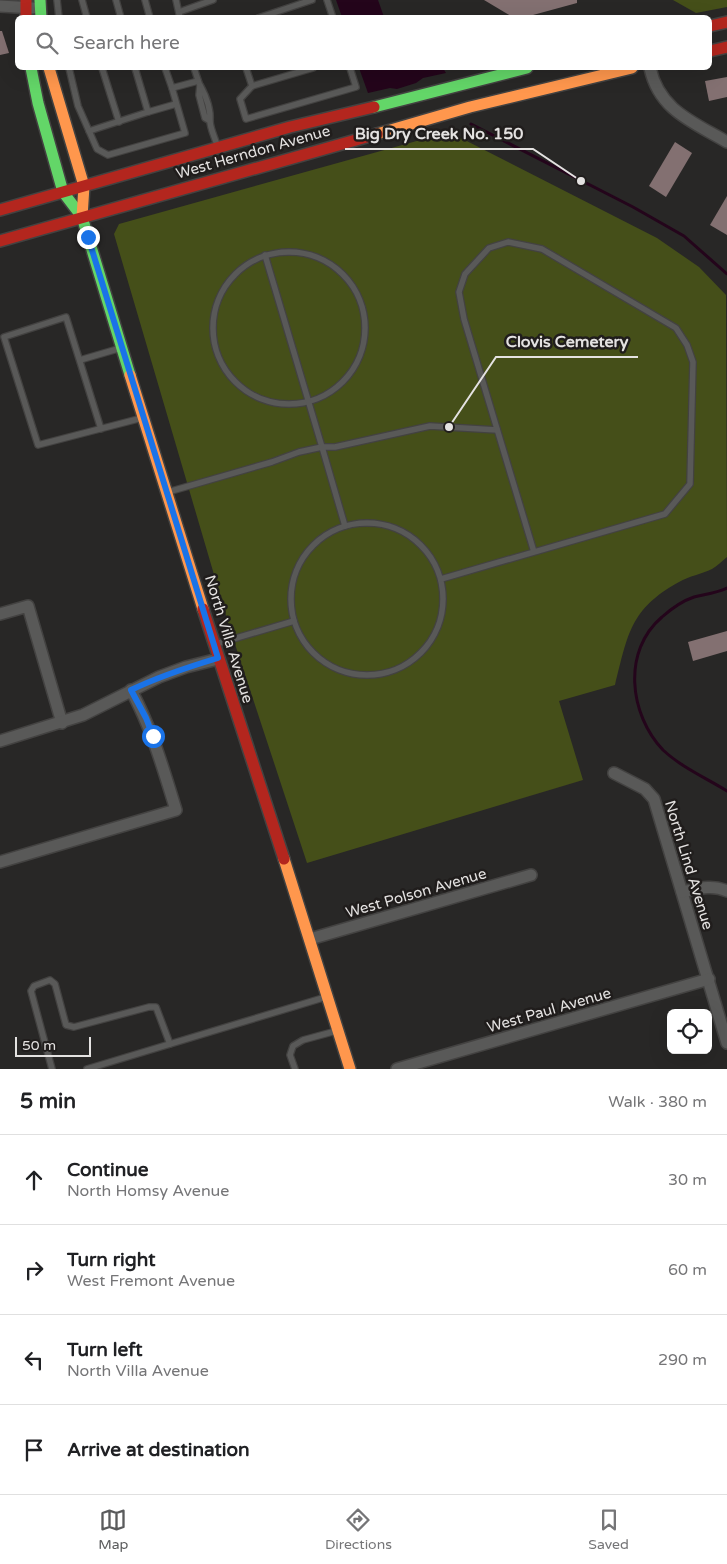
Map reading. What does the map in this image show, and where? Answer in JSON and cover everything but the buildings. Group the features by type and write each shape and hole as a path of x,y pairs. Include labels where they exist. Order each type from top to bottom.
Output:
{"main road":[{"path":"712,26 727,22"},
{"path":"712,51 727,47"},
{"name":"North Villa Avenue","path":"31,70 38,103 63,192 82,217 218,658 310,939 350,1069"},
{"name":"North Villa Avenue","path":"49,70 84,186 82,217"},
{"name":"West Herndon Avenue","path":"0,210 290,127 519,70"},
{"name":"West Herndon Avenue","path":"0,241 470,107 624,70"}],"street":[{"path":"0,6 41,8"},
{"path":"651,70 655,85 666,103 676,112 727,142"},
{"path":"0,614 28,606 62,723"},
{"path":"0,740 84,715 159,677 218,658"},
{"path":"0,862 176,810 153,736 131,690"},
{"name":"North Lind Avenue","path":"614,773 645,789 654,799 727,1042"},
{"name":"West Polson Avenue","path":"310,939 531,875"},
{"path":"682,892 703,888 720,888 727,891"},
{"name":"West Paul Avenue","path":"397,1069 709,980"}],"lane":[{"path":"57,0 59,15"},
{"path":"82,0 86,15"},
{"path":"116,0 120,15"},
{"path":"145,0 149,15"},
{"path":"176,0 180,15 214,0"},
{"path":"267,15 312,0"},
{"path":"327,0 332,15"},
{"path":"69,70 78,106 97,149 108,155 185,133 166,70"},
{"path":"103,70 119,122"},
{"path":"136,70 148,112"},
{"path":"195,70 212,116 210,121 218,147"},
{"path":"247,70 252,86"},
{"path":"306,70 252,86 240,99 246,120 356,87 351,70"},
{"path":"172,88 199,83"},
{"path":"89,131 176,104"},
{"path":"441,579 665,514 690,484 693,362 687,345 676,328 542,249 508,242 489,248 465,274 459,292 464,319 534,552"},
{"path":"287,252 302,253 330,263 346,278 359,296 365,317 365,340 359,361 346,379 329,394 309,402 287,405 266,402 247,392 230,378 219,360 213,340 213,318 218,298 230,279 246,265 265,255 287,252"},
{"path":"265,255 345,526"},
{"path":"101,428 66,317 4,337 38,445 144,418"},
{"path":"80,360 122,348"},
{"path":"168,492 272,462 299,452 322,447 335,448 430,426 498,430"},
{"path":"368,522 391,526 412,536 428,552 440,572 444,595 442,618 433,639 418,657 398,669 376,675 356,675 336,669 318,658 304,643 294,620 291,605 292,584 299,565 310,548 326,534 345,526 368,522"},
{"path":"214,645 294,620"},
{"path":"52,1069 31,991 34,986 50,980 55,984 66,1025 74,1027 149,1007 156,1007 170,1044"},
{"path":"87,1069 328,996"},
{"path":"295,1069 290,1055 293,1046 303,1040 338,1030"}],"green space":[{"path":"673,0 727,0 727,7 696,13"},
{"path":"449,132 657,238 699,267 726,295 727,557 712,569 683,580 650,602 634,624 628,637 615,685 559,701 583,780 307,863 230,629 114,234 119,224"}],"shaded area":[{"path":"336,0 378,0 383,15 341,15"},
{"path":"360,70 444,70 446,73 423,78 416,83 397,89 390,88 368,93"}],"waterway":[{"path":"471,124 633,207 684,236 727,274"},
{"path":"727,588 694,597 662,617 649,631 640,647 635,683 637,701 643,719 663,750 686,767 727,791"}],"traffic: fast":[{"path":"40,0 41,15"},
{"path":"31,70 38,103 63,192 82,217 130,375"},
{"path":"374,107 519,70"}],"traffic: slow":[{"path":"50,70 84,186 82,217"},
{"path":"377,134 470,107 624,70"},
{"path":"130,375 203,609"},
{"path":"284,859 350,1069"}],"traffic: jam":[{"path":"26,0 26,15"},
{"path":"712,26 727,22"},
{"path":"712,51 727,47"},
{"path":"0,210 290,127 374,107"},
{"path":"0,241 377,134"},
{"path":"203,609 284,859"}],"place":[{"name":"Big Dry Creek No. 150","path":"581,181"},
{"name":"Clovis Cemetery","path":"449,427"}],"route":[{"path":"88,237 218,658 186,667 131,690 153,736"}]}
